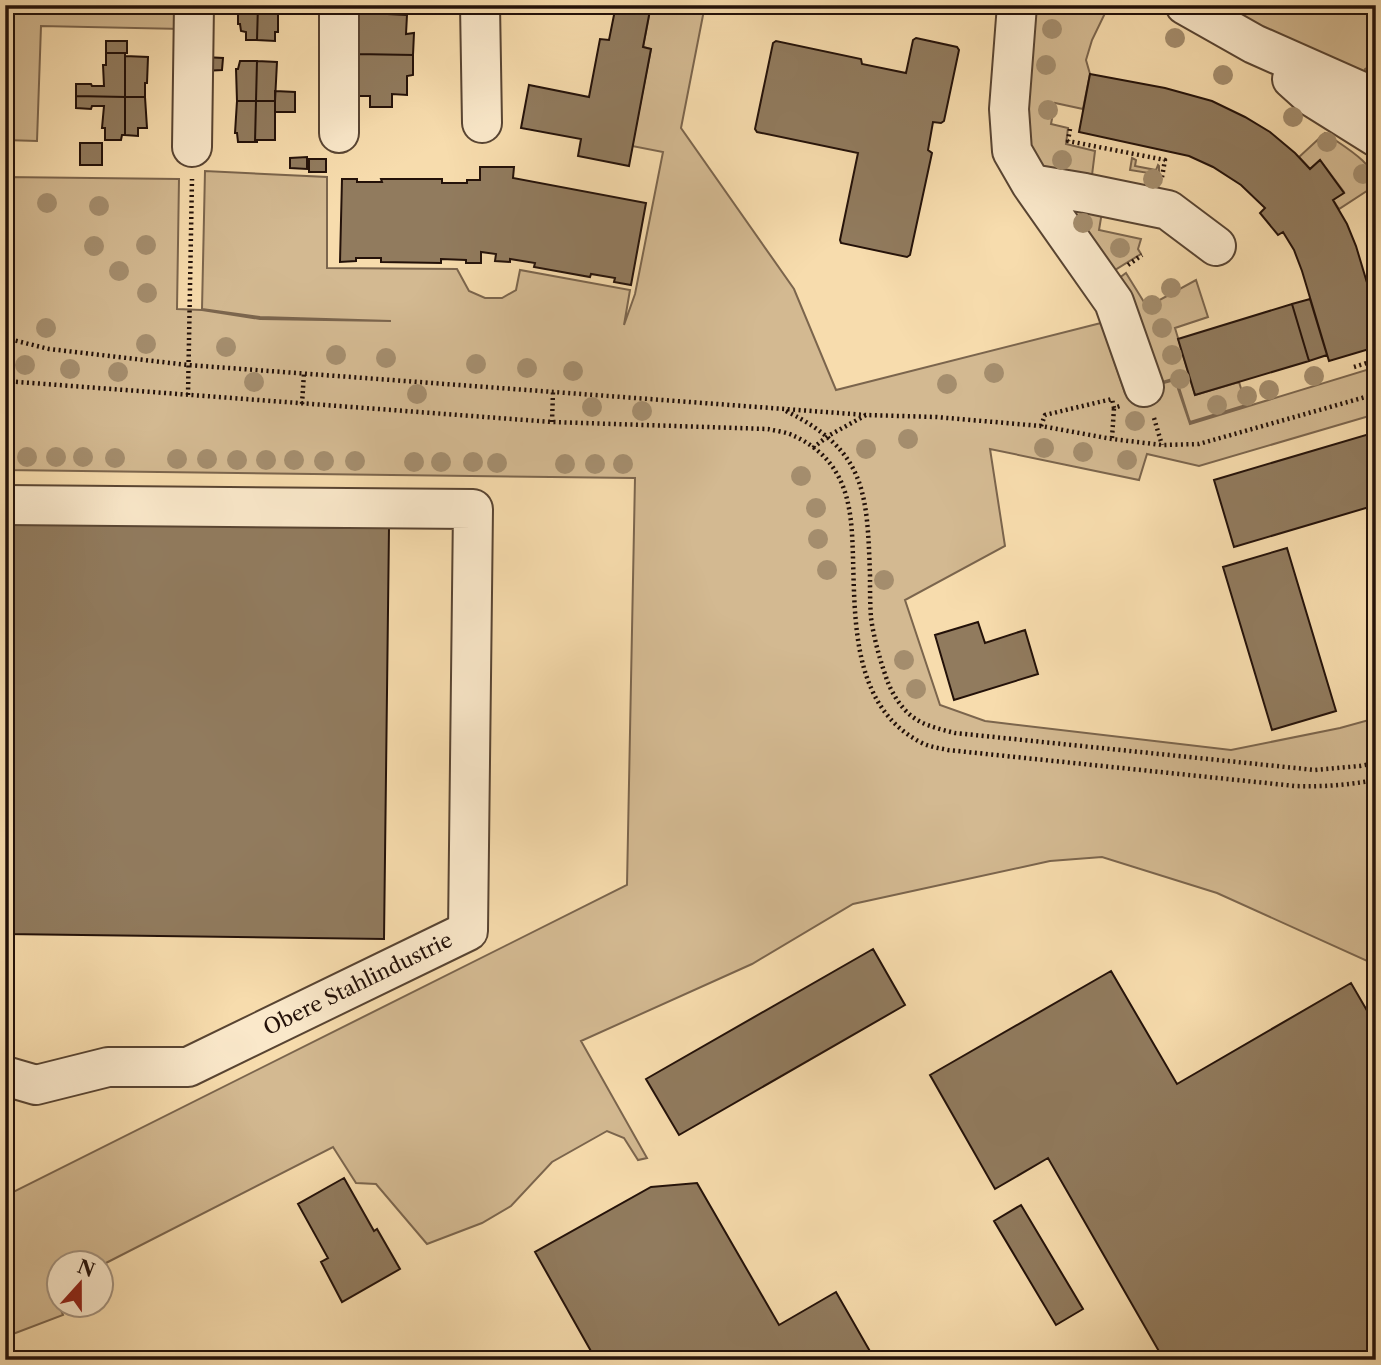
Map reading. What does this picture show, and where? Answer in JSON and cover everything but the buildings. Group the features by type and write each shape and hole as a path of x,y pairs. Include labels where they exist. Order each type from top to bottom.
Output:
{"street":[{"path":"192,147 194,5"},
{"path":"339,5 339,133"},
{"path":"480,5 482,122"},
{"path":"1017,5 1009,108 1012,151 1031,184 1114,302 1128,400"},
{"path":"1185,5 1254,44 1376,98"},
{"path":"1254,44 1312,97 1376,137"},
{"path":"1031,184 1168,210 1216,246"},
{"name":"Obere Stahlindustrie","path":"5,505 473,509 468,931 188,1067 108,1067 36,1084 5,1076"}],"path":[{"path":"1070,129 1068,141 1165,160 1156,208"},
{"path":"188,395 192,147"},
{"path":"5,338 49,349 188,365 866,415 936,417 1041,426 1162,445 1199,444 1376,394"},
{"path":"1354,367 1376,360"},
{"path":"302,404 304,373"},
{"path":"5,381 552,422 768,429 793,435 828,460 839,477 848,501 852,526 856,628 872,690 884,712 902,730 924,744 948,750 1295,786 1319,787 1376,780"},
{"path":"552,422 553,392"},
{"path":"1041,426 1045,415 1112,399 1128,400 1112,439"},
{"path":"782,409 810,422 828,436 858,476 868,523 871,616 877,646 894,698 918,721 969,735 1315,770 1376,763"},
{"path":"813,448 828,436 866,415"}],"shaded area":[{"path":"5,5 182,5 182,29 41,26 37,141 5,140"},
{"path":"651,5 705,5 681,128 794,289 836,390 1101,323 1125,393 1175,380 1190,424 1376,367 1376,414 1199,466 1147,454 1139,480 990,449 1005,546 905,600 940,705 985,721 1231,750 1376,718 1376,965 1217,893 1102,857 1050,861 853,904 752,964 581,1041 647,1158 638,1160 624,1138 607,1131 552,1162 511,1206 482,1223 427,1244 376,1184 356,1183 333,1147 116,1258 116,1250 46,1250 46,1320 50,1320 5,1337 5,1196 627,885 635,478 5,470 5,177 179,179 177,309 260,319 391,321 260,317 202,309 205,171 327,177 327,268 457,269 469,291 485,298 502,298 516,290 520,270 630,290 624,325 635,294 663,152 632,146 651,49 643,47"},
{"path":"1031,5 1109,5 1092,40 1086,60 1090,74 1083,109 1055,103 1051,124 1068,128 1066,144 1095,151 1091,183 1051,176 1037,164 1024,127"},
{"path":"1216,5 1376,5 1376,63 1365,69 1364,79"},
{"path":"1325,133 1364,162 1376,185 1339,209 1333,200 1344,192 1320,160 1310,169 1299,157"},
{"path":"1132,158 1136,160 1135,166 1156,170 1159,166 1157,191 1145,195 1149,173 1130,170"},
{"path":"1072,210 1102,212 1099,230 1141,239 1138,249 1141,254 1110,273"},
{"path":"1126,273 1147,307 1196,280 1208,317 1175,328 1195,395 1239,382 1246,405 1190,422 1176,378 1155,384 1115,281"}]}
